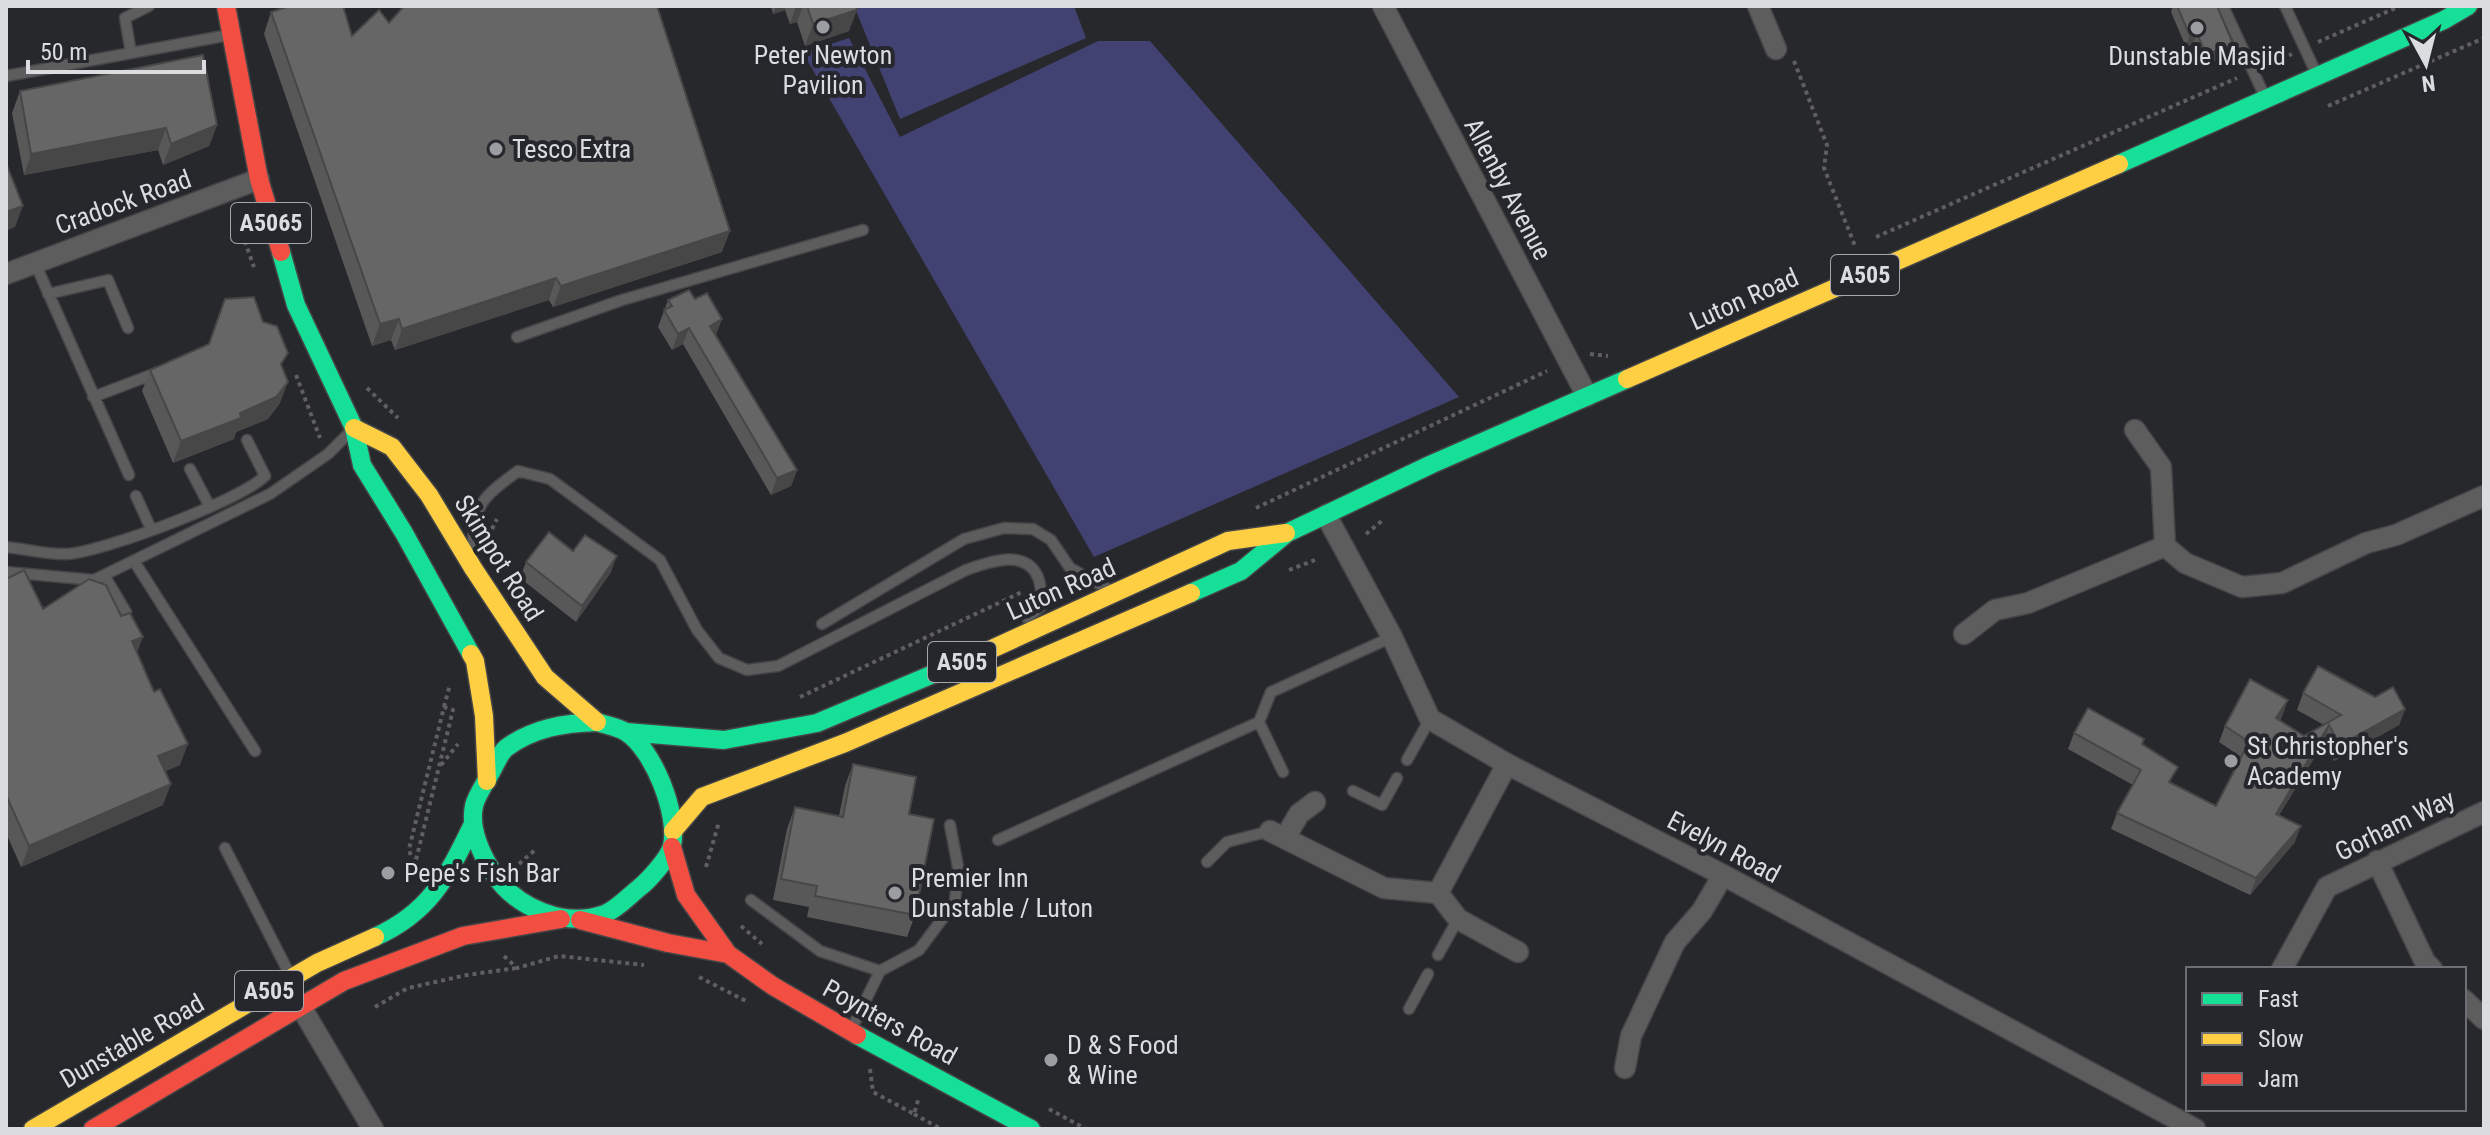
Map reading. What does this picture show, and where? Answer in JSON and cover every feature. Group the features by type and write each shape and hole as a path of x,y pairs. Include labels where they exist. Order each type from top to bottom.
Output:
{"main road":[{"name":"A5065","path":"226,6 259,179 296,305 354,428 362,465 404,533 475,661 484,716 487,781"},
{"name":"Luton Road","path":"673,839 702,797 845,743 1241,571 1287,533 1432,464 2318,77 2468,6"},
{"name":"Luton Road","path":"2444,20 2484,12"},
{"name":"Skimpot Road","path":"354,428 392,447 429,495 545,677 597,722"},
{"name":"Luton Road","path":"626,732 724,740 817,723 978,655 1228,541 1287,533"},
{"name":"A505","path":"473,824 474,805 503,750 535,732 564,723 597,722 626,732"},
{"path":"626,732 648,757 662,783 670,808 673,839"},
{"path":"473,824 485,861 501,885 523,902 570,920"},
{"name":"Dunstable Road","path":"33,1129 317,963 384,933 420,909 446,879 473,824"},
{"name":"A505","path":"93,1129 344,981 463,936 608,913 649,880 673,839"},
{"name":"Poynters Road","path":"673,839 686,895 728,954 773,986 850,1031 1031,1129"},
{"name":"Poynters Road","path":"570,920 728,954"}],"street":[{"name":"Allenby Avenue","path":"1383,6 1587,396"},
{"path":"1758,6 1776,49"},
{"name":"Cradock Road","path":"6,274 259,179"},
{"path":"2135,430 2161,467 2165,546 2185,563 2242,587 2282,583 2366,543 2396,535 2484,496"},
{"path":"1326,515 1392,637 1430,719"},
{"path":"1964,634 1995,610 2028,603 2165,546"},
{"name":"Evelyn Road","path":"1430,719 1507,764 1723,875 2194,1128"},
{"path":"1438,893 1507,764"},
{"path":"1315,802 1277,834 1384,888 1438,893 1458,919 1518,952"},
{"name":"Gorham Way","path":"2283,967 2327,887 2484,812"},
{"path":"2377,861 2430,967"},
{"path":"1625,1068 1631,1036 1675,942 1702,911 1723,875"},
{"path":"2466,1002 2484,1019"},
{"path":"301,1007 373,1129"}],"lane":[{"path":"131,53 125,18 149,6"},
{"path":"2223,6 2266,99"},
{"path":"2285,6 2318,77"},
{"path":"6,76 231,34"},
{"path":"517,337 631,298 863,230"},
{"path":"35,263 129,475"},
{"path":"48,294 108,280 128,328"},
{"path":"93,397 169,367"},
{"path":"6,572 94,580 270,494 328,454 354,428"},
{"path":"6,547 67,554 94,549 210,507 254,487 265,476 247,440"},
{"path":"190,469 210,507"},
{"path":"473,568 473,528 485,495 518,471 550,479 660,560 697,630 719,658 747,670 778,666 966,570 999,558 1023,562 1038,577 1043,605 978,655"},
{"path":"136,496 151,529"},
{"path":"822,624 964,539 1004,528 1033,529 1051,540 1070,568 1115,593"},
{"path":"134,561 255,751"},
{"path":"104,575 126,612"},
{"path":"998,840 1259,722 1271,692 1392,637"},
{"path":"1407,760 1430,719"},
{"path":"1259,722 1283,772"},
{"path":"1353,791 1382,805 1397,778"},
{"path":"850,1031 880,971 919,950 955,902 958,867 950,825"},
{"path":"1207,862 1227,842 1277,834"},
{"path":"225,848 270,941 292,978"},
{"path":"751,900 820,951 880,971"},
{"path":"1438,955 1458,919"},
{"path":"1409,1009 1428,974"}],"path":[{"path":"1870,240 2400,6"},
{"path":"1776,49 1794,59 1827,145 1824,168 1855,246"},
{"path":"1590,354 1607,356 1621,350"},
{"path":"1254,509 1547,371"},
{"path":"363,384 406,425"},
{"path":"1286,570 1315,560"},
{"path":"414,868 409,849 448,689"},
{"path":"411,878 453,710 444,707"},
{"path":"703,877 719,819"},
{"path":"740,925 763,945"},
{"path":"491,959 503,955 517,968"},
{"path":"375,998 375,1007 408,988 517,968 559,956 654,966"},
{"path":"686,970 757,1006"},
{"path":"869,1065 873,1092 941,1129"},
{"path":"914,1114 921,1093"}],"shaded area":[{"path":"854,6 1074,6 1086,38 900,119"},
{"path":"849,38 900,137 1098,41 1150,41 1459,397 1094,557 803,53"}],"building":[{"name":"Tesco Extra","path":"290,6 343,6 352,36 379,10 389,23 404,6 657,6 730,231 561,286 556,278 402,329 399,319 380,324 271,12"},
{"path":"807,6 856,6 857,10 813,24"},
{"name":"Dunstable Masjid","path":"2177,6 2217,6 2233,44 2206,55 2197,33 2190,36"},
{"path":"203,55 217,125 171,144 166,128 31,154 20,91"},
{"path":"6,163 23,206 6,212"},
{"path":"689,290 695,299 707,293 722,319 710,326 797,470 777,478 689,328 678,334 664,310 672,306 668,300"},
{"path":"254,297 263,322 277,326 288,353 281,364 288,382 276,397 240,413 241,418 181,441 150,370 209,344 225,299"},
{"path":"549,532 573,551 585,535 617,556 582,606 526,562"},
{"path":"24,570 43,609 89,579 106,585 121,616 130,613 143,637 132,641 154,692 160,689 188,744 158,756 171,784 29,846 6,795 6,579"},
{"path":"2318,666 2375,697 2393,687 2405,709 2340,745 2329,725 2276,814 2301,826 2256,878 2117,813 2141,770 2074,733 2088,708 2144,739 2142,744 2178,767 2169,782 2216,806 2249,742 2225,726 2250,679 2288,700 2276,718 2304,736 2341,715 2303,693"},
{"path":"853,764 916,777 909,814 934,819 915,915 815,896 817,886 781,879 795,807 843,817"}],"traffic: fast":[{"path":"2119,164 2444,20 2468,6"},
{"path":"281,252 296,305 354,428 362,465 404,533 471,654"},
{"path":"1191,593 1241,571 1287,533 1432,464 1627,379"},
{"path":"626,732 724,740 817,723 983,653"},
{"path":"597,722 626,732 646,752 668,800 672,817 672,846 663,863 648,880 609,912 590,918 559,917 529,906 494,874 475,833 474,806 501,753 516,741 549,728 597,722"},
{"path":"375,937 424,904 446,876 473,824"},
{"path":"857,1035 1031,1129"}],"traffic: slow":[{"path":"1627,379 2119,164"},
{"path":"354,428 392,447 429,495 545,677 597,722"},
{"path":"983,653 1228,541 1286,533"},
{"path":"673,831 702,797 845,743 1191,593"},
{"path":"471,654 475,661 484,716 487,781"},
{"path":"33,1129 317,963 375,937"}],"traffic: jam":[{"path":"226,6 259,179 281,252"},
{"path":"672,847 686,895 728,954 773,986 857,1035"},
{"path":"93,1129 344,981 463,936 561,919"},
{"path":"580,920 668,943 728,954"}],"place":[{"name":"Peter Newton Pavilion","path":"823,27"},
{"name":"Dunstable Masjid","path":"2197,28"},
{"name":"Tesco Extra","path":"496,149"},
{"name":"St Christopher's Academy","path":"2231,761"},
{"name":"Pepe's Fish Bar","path":"388,873"},
{"name":"Premier Inn Dunstable / Luton","path":"895,893"},
{"name":"D & S Food & Wine","path":"1051,1060"}]}
